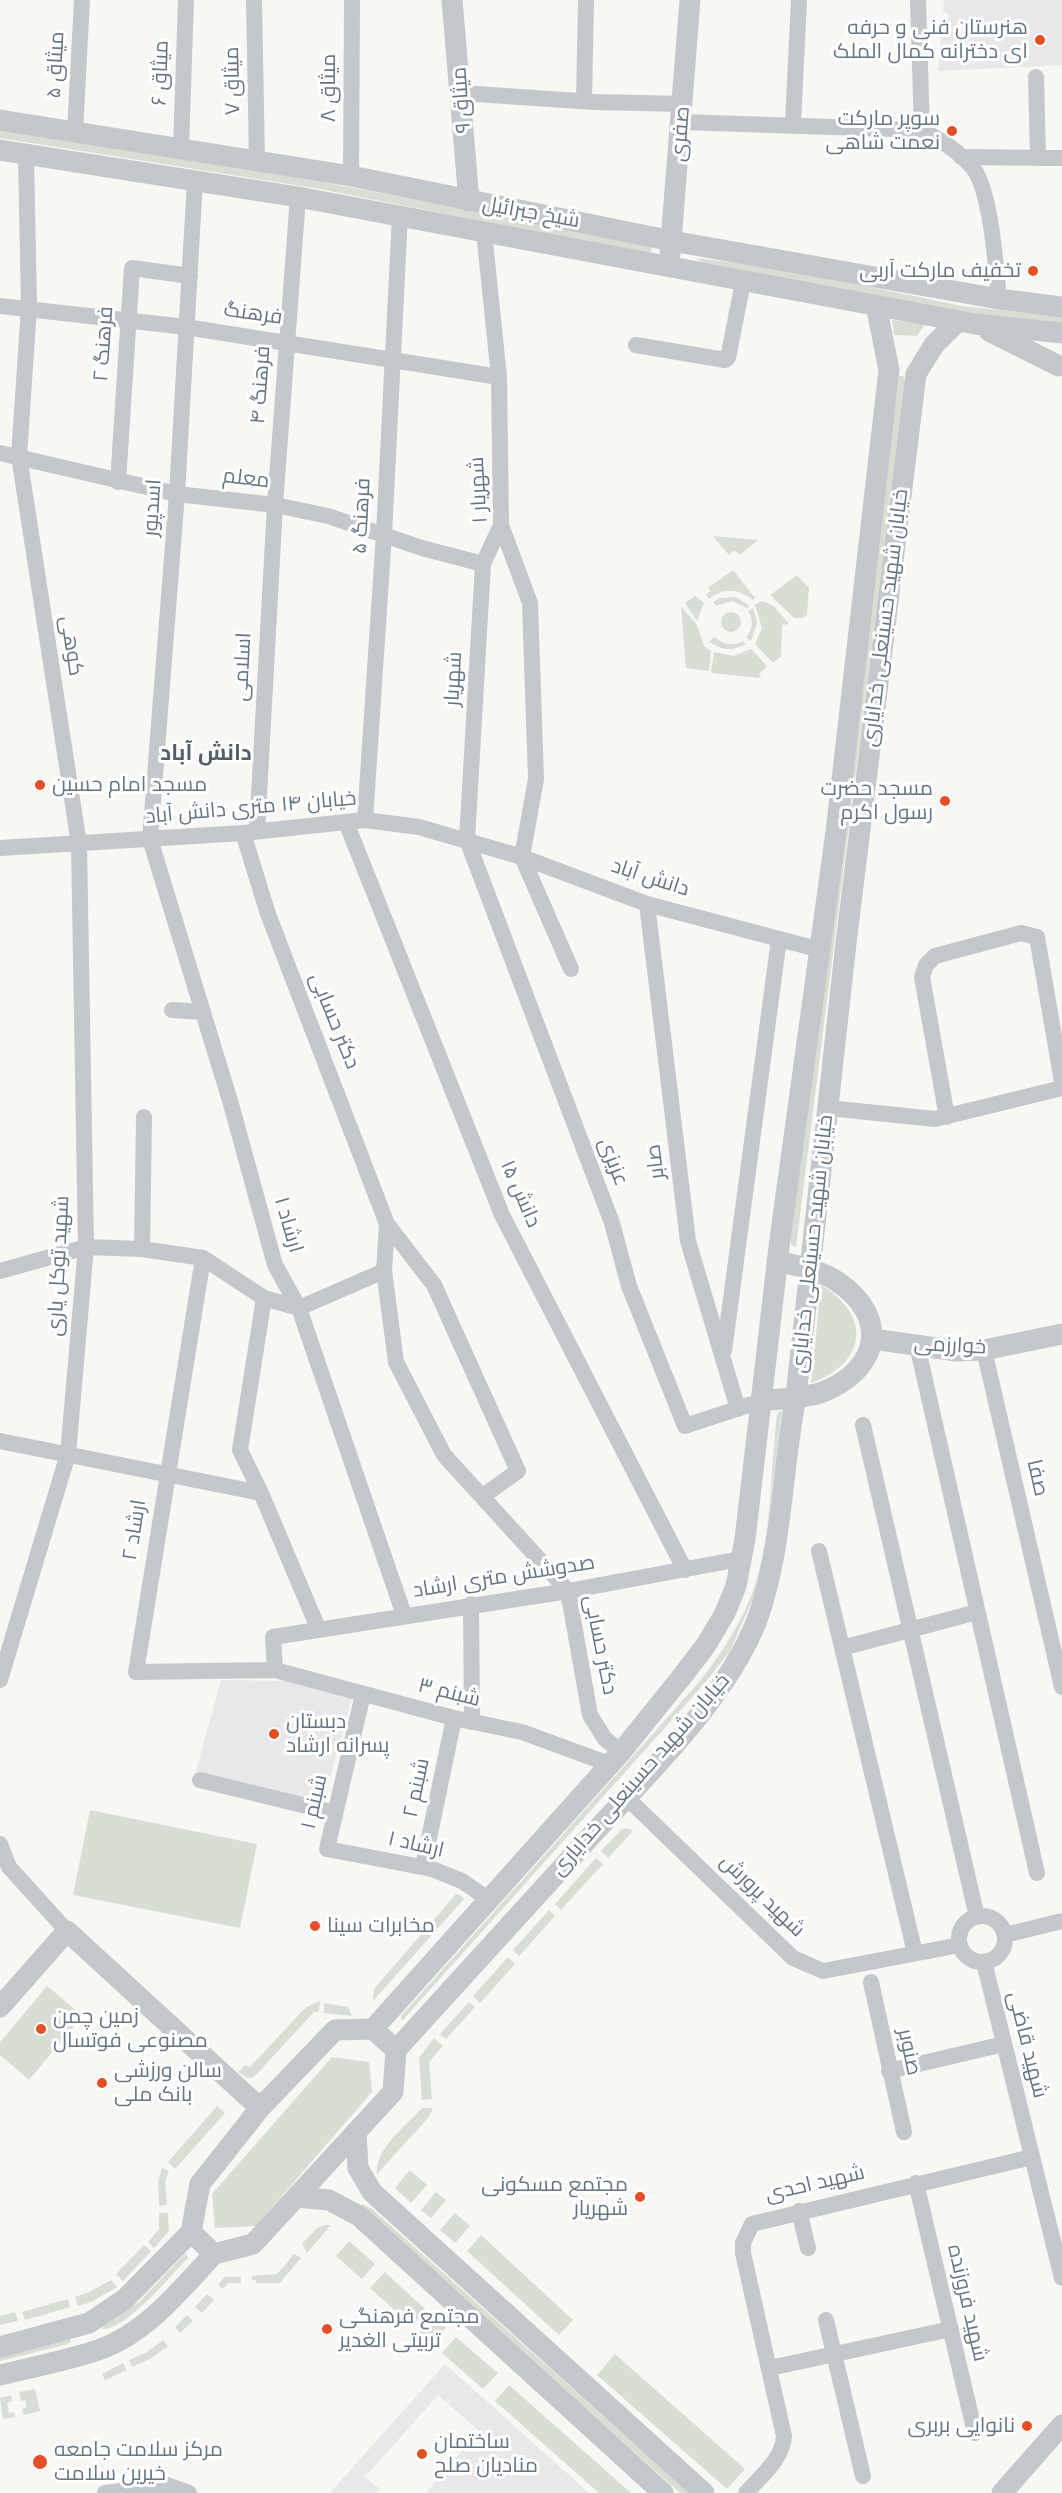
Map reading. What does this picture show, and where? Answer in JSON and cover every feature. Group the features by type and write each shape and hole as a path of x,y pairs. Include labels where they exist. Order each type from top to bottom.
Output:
{"street":[{"name":"میثاق ۵","path":"75,132 82,0"},
{"name":"میثاق ۶","path":"181,148 186,0"},
{"name":"میثاق ۷","path":"254,0 257,161"},
{"name":"میثاق ۸","path":"351,176 352,0"},
{"name":"میثاق ۹","path":"452,0 469,201"},
{"path":"584,101 586,0"},
{"name":"صفری","path":"668,267 683,113 690,0"},
{"path":"793,123 799,0"},
{"path":"918,0 922,130"},
{"path":"1036,77 1038,158"},
{"path":"461,93 584,101 793,123 922,130 948,145 974,170 989,214 999,299"},
{"name":"شیخ جبرائیل","path":"0,120 351,176 672,241 999,299 1062,307"},
{"name":"شیخ جبرائیل","path":"0,150 400,215 742,282 967,322 1062,333"},
{"name":"کوهی","path":"26,155 29,307 19,456 79,844"},
{"path":"961,157 1062,158"},
{"name":"اسدپور","path":"150,839 177,494 195,180"},
{"name":"فرهنگ ۴","path":"275,505 298,197"},
{"name":"فرهنگ ۵","path":"365,820 384,534 400,215"},
{"name":"شهریار ۱","path":"484,232 499,377 501,525 530,603 536,779 522,857"},
{"name":"فرهنگ ۲","path":"118,482 132,268 190,276"},
{"path":"636,345 725,360 728,358 742,282"},
{"name":"خیابان شهید حسینعلی خدایاری","path":"373,2029 615,1758 706,1645 736,1586 777,1261 821,950 888,370 876,305"},
{"name":"فرهنگ","path":"0,306 29,307 186,327 499,377"},
{"path":"967,322 1061,368"},
{"name":"خیابان شهید حسینعلی خدایاری","path":"396,2050 627,1798 714,1696 739,1660 757,1620 768,1584 774,1550 796,1396 846,943 916,374 934,345 967,322"},
{"path":"1061,368 1056,355 1062,340"},
{"path":"888,370 900,367 916,374"},
{"name":"معلم","path":"0,453 177,494 275,505 328,516 483,564"},
{"name":"اسلامی","path":"250,832 275,505"},
{"name":"شهریار","path":"467,840 483,564 501,525"},
{"name":"خیابان ۱۴ متری دانش آباد","path":"0,848 250,832 365,820 419,827 467,840"},
{"name":"دانش ۱۵","path":"346,822 502,1215 685,1570"},
{"name":"دکتر حسابی","path":"250,832 268,915 387,1224 434,1285 518,1471 483,1496"},
{"name":"ارشاد ۱","path":"150,839 276,1265 299,1308 404,1614"},
{"name":"دانش آباد","path":"467,840 522,857 647,904 821,950"},
{"name":"عزیزی","path":"467,840 612,1223 629,1286 685,1426 761,1401"},
{"name":"شهید توکل یاری","path":"0,1680 3,1649 68,1454 86,1247 79,844"},
{"path":"522,857 571,969"},
{"name":"صابر","path":"647,904 688,1241 738,1409"},
{"path":"947,1117 922,977 926,965 935,956 1021,933 1036,937 1062,1082"},
{"path":"723,1358 779,939"},
{"path":"172,1010 203,1012"},
{"path":"828,1108 935,1119 1062,1088"},
{"path":"142,1249 144,1118"},
{"name":"دکتر حسابی","path":"387,1224 384,1271 396,1362 444,1455 568,1591 590,1715 615,1758"},
{"path":"0,1271 86,1247 142,1249 203,1258 264,1298 299,1308 384,1271"},
{"name":"ارشاد ۲","path":"203,1258 136,1672 275,1670"},
{"path":"761,1401 828,1390 850,1376 869,1354 873,1339 866,1316 847,1289 836,1280 809,1268 777,1261"},
{"path":"264,1298 240,1450 261,1492 318,1628"},
{"name":"خوارزمی","path":"873,1339 957,1351 984,1350 1062,1334"},
{"path":"917,1345 1037,1873"},
{"name":"صفا","path":"984,1350 1056,1631 1062,1687"},
{"path":"863,1425 977,1917"},
{"path":"0,1441 261,1492"},
{"path":"819,1551 915,1953"},
{"name":"صدوشش متری ارشاد","path":"275,1670 273,1636 404,1614 568,1591 740,1559"},
{"path":"471,1604 472,1722"},
{"path":"842,1648 977,1612"},
{"name":"شبنم ۳","path":"275,1670 454,1718 522,1732 615,1758"},
{"name":"شبنم ۱","path":"327,1849 363,1694"},
{"name":"شبنم ۲","path":"423,1867 454,1718"},
{"path":"200,1780 335,1813"},
{"name":"شهید پرورش","path":"627,1798 793,1958 823,1971 960,1945"},
{"path":"0,1844 9,1868 67,1931 260,2108"},
{"name":"ارشاد ۱","path":"327,1849 423,1867 462,1881 488,1899"},
{"path":"984,1916 998,1922 1005,1935 1002,1950 991,1960 984,1962 969,1958 960,1945 961,1930 965,1924 977,1917 984,1916"},
{"path":"1005,1935 1062,1921"},
{"path":"0,2007 67,1931"},
{"name":"شهید قاضی","path":"984,1962 1062,2278"},
{"name":"صنوبر","path":"871,1982 904,2132"},
{"path":"0,2347 89,2323 125,2299 191,2232 200,2184 260,2108 335,2030 373,2029 396,2050 393,2092 253,2244 214,2254 166,2305 132,2331 99,2350 0,2375"},
{"path":"890,2071 1004,2044"},
{"path":"356,2132 358,2168 372,2192 704,2493"},
{"name":"شهید احدی","path":"746,2493 774,2462 784,2445 770,2368 743,2253 743,2243 752,2224 1032,2157"},
{"name":"شهید فروزنده","path":"916,2183 975,2433"},
{"path":"296,2197 329,2200 359,2216 663,2493"},
{"path":"799,2211 808,2248"},
{"path":"191,2232 214,2254"},
{"path":"826,2320 863,2476"},
{"path":"89,2323 99,2350"},
{"path":"770,2368 951,2329"},
{"path":"1002,2493 1062,2425"},
{"path":"105,2493 167,2485 189,2493"}],"shaded area":[{"path":"944,0 1062,0 1062,65 938,71 942,28 947,24 948,15 943,11"},
{"path":"0,130 322,182 649,244 652,250 648,254 320,189 0,138"},
{"path":"694,258 774,267 962,306 1062,317 1062,325 960,313 702,262"},
{"path":"892,320 925,324 917,336 894,335"},
{"path":"899,376 903,376 905,380 796,1247 791,1245 790,1237"},
{"path":"713,536 758,540 740,555 734,550 729,555"},
{"path":"733,570 755,598 753,600 737,592 726,591 709,599 706,594 711,591 708,588"},
{"path":"797,575 809,588 807,615 803,618 794,618 770,595"},
{"path":"695,596 704,603 697,621 685,603"},
{"path":"736,597 749,606 747,608 732,601 716,606 713,602 719,598"},
{"path":"762,601 774,606 789,624 782,625 781,656 773,663 755,644 762,628 755,605"},
{"path":"681,606 697,625 704,646 711,651 709,671 686,668"},
{"path":"753,608 757,623 751,641 746,638 752,625 748,612"},
{"path":"731,612 738,615 741,622 738,629 731,632 724,629 721,622 724,615"},
{"path":"714,637 728,644 743,641 746,644 732,649 718,647 709,642"},
{"path":"751,649 767,666 759,674 761,678 711,673 714,652 734,656"},
{"path":"821,1285 838,1297 849,1311 855,1325 856,1338 852,1352 843,1364 829,1375 811,1383"},
{"path":"782,1410 768,1516 777,1414"},
{"path":"766,1534 760,1582 730,1651 704,1684 402,2021 401,2016 700,1681 725,1647 739,1622 756,1582"},
{"name":"دبستان پسرانه ارشاد","path":"221,1680 296,1681 352,1698 323,1803 196,1771"},
{"path":"90,1810 257,1844 240,1928 73,1895"},
{"path":"627,1828 633,1831 608,1858 601,1851 621,1830"},
{"path":"596,1858 603,1864 561,1910 555,1904"},
{"path":"456,1894 464,1899 373,2001 374,1989"},
{"path":"549,1910 555,1916 519,1956 513,1950"},
{"path":"508,1957 515,1964 480,2003 473,1996"},
{"name":"زمین چمن مصنوعی فوتسال","path":"47,1986 83,2016 29,2080 0,2055 0,2042"},
{"path":"320,2001 319,2012 314,2012 254,2077 248,2078 238,2072 245,2065 250,2067 306,2007"},
{"path":"469,2002 475,2007 446,2039 440,2034"},
{"path":"324,2003 348,2007 352,2016 324,2013"},
{"path":"434,2038 443,2046 429,2062 432,2099 422,2100 419,2058"},
{"path":"332,2057 369,2062 372,2092 256,2226 215,2228 212,2194"},
{"path":"217,2106 225,2113 175,2169 168,2162"},
{"path":"422,2108 433,2108 429,2117 377,2174 378,2164 386,2146"},
{"path":"162,2168 169,2171 165,2182 167,2205 159,2206 158,2182"},
{"path":"410,2170 427,2185 411,2203 395,2188"},
{"path":"436,2192 446,2200 431,2218 421,2210"},
{"path":"363,2204 372,2209 689,2493 680,2493 369,2215 361,2206"},
{"path":"159,2213 168,2213 169,2231 154,2248 148,2242 159,2229"},
{"path":"455,2213 470,2226 455,2243 440,2230"},
{"path":"331,2225 307,2253 302,2244 317,2228"},
{"path":"481,2235 573,2320 559,2335 467,2251"},
{"path":"349,2241 375,2264 362,2279 336,2256"},
{"path":"144,2245 151,2251 123,2281 116,2274"},
{"path":"186,2253 188,2258 135,2312 112,2327 102,2329 103,2326 138,2303"},
{"path":"294,2254 301,2258 280,2283 256,2283 256,2280 252,2280 252,2276 277,2274"},
{"path":"385,2272 426,2310 412,2326 370,2288"},
{"path":"224,2277 241,2277 241,2283 228,2283 223,2289 218,2285"},
{"path":"111,2280 117,2287 91,2302 78,2306 75,2297"},
{"path":"207,2294 214,2300 202,2313 195,2307"},
{"path":"68,2299 70,2307 25,2320 22,2312"},
{"path":"15,2312 18,2321 0,2325 0,2316"},
{"path":"187,2315 193,2321 180,2333 175,2327"},
{"path":"433,2316 446,2328 432,2344 419,2332"},
{"path":"68,2336 71,2341 68,2344 0,2361 0,2352"},
{"path":"456,2337 498,2373 483,2389 442,2353"},
{"path":"163,2340 168,2346 150,2359 132,2367 129,2360 147,2352"},
{"path":"615,2354 745,2469 727,2489 597,2375"},
{"path":"123,2363 127,2370 105,2380 102,2374"},
{"path":"445,2364 589,2493 426,2493 479,2431 438,2395 365,2477 380,2489 376,2493 330,2493"},
{"path":"509,2385 631,2493 599,2493 495,2401"},
{"path":"35,2389 40,2411 24,2415 22,2409 27,2407 25,2400 21,2401 19,2392"},
{"path":"11,2395 12,2401 7,2403 9,2413 14,2412 15,2417 3,2419 0,2398"}],"place":[{"name":"هنرستان فنی و حرفه ای دخترانه کمال الملک","path":"1040,40"},
{"name":"سوپر مارکت نعمت شاهی","path":"952,131"},
{"name":"تخفیف مارکت آربی","path":"1033,271"},
{"name":"مسجد امام حسین","path":"40,785"},
{"name":"مسجد حضرت رسول اکرم","path":"945,801"},
{"name":"دبستان پسرانه ارشاد","path":"274,1734"},
{"name":"مخابرات سینا","path":"315,1926"},
{"name":"زمین چمن مصنوعی فوتسال","path":"41,2029"},
{"name":"سالن ورزشی بانک ملی","path":"102,2083"},
{"name":"مجتمع مسکونی شهریار","path":"640,2197"},
{"name":"مجتمع فرهنگی تربیتی الغدیر","path":"327,2329"},
{"name":"نانوایی بربری","path":"1027,2426"},
{"name":"ساختمان منادیان صلح","path":"422,2454"},
{"name":"مرکز سلامت جامعه خیرین سلامت","path":"40,2462"}],"district":[{"name":"دانش آباد","path":"206,754"}]}
